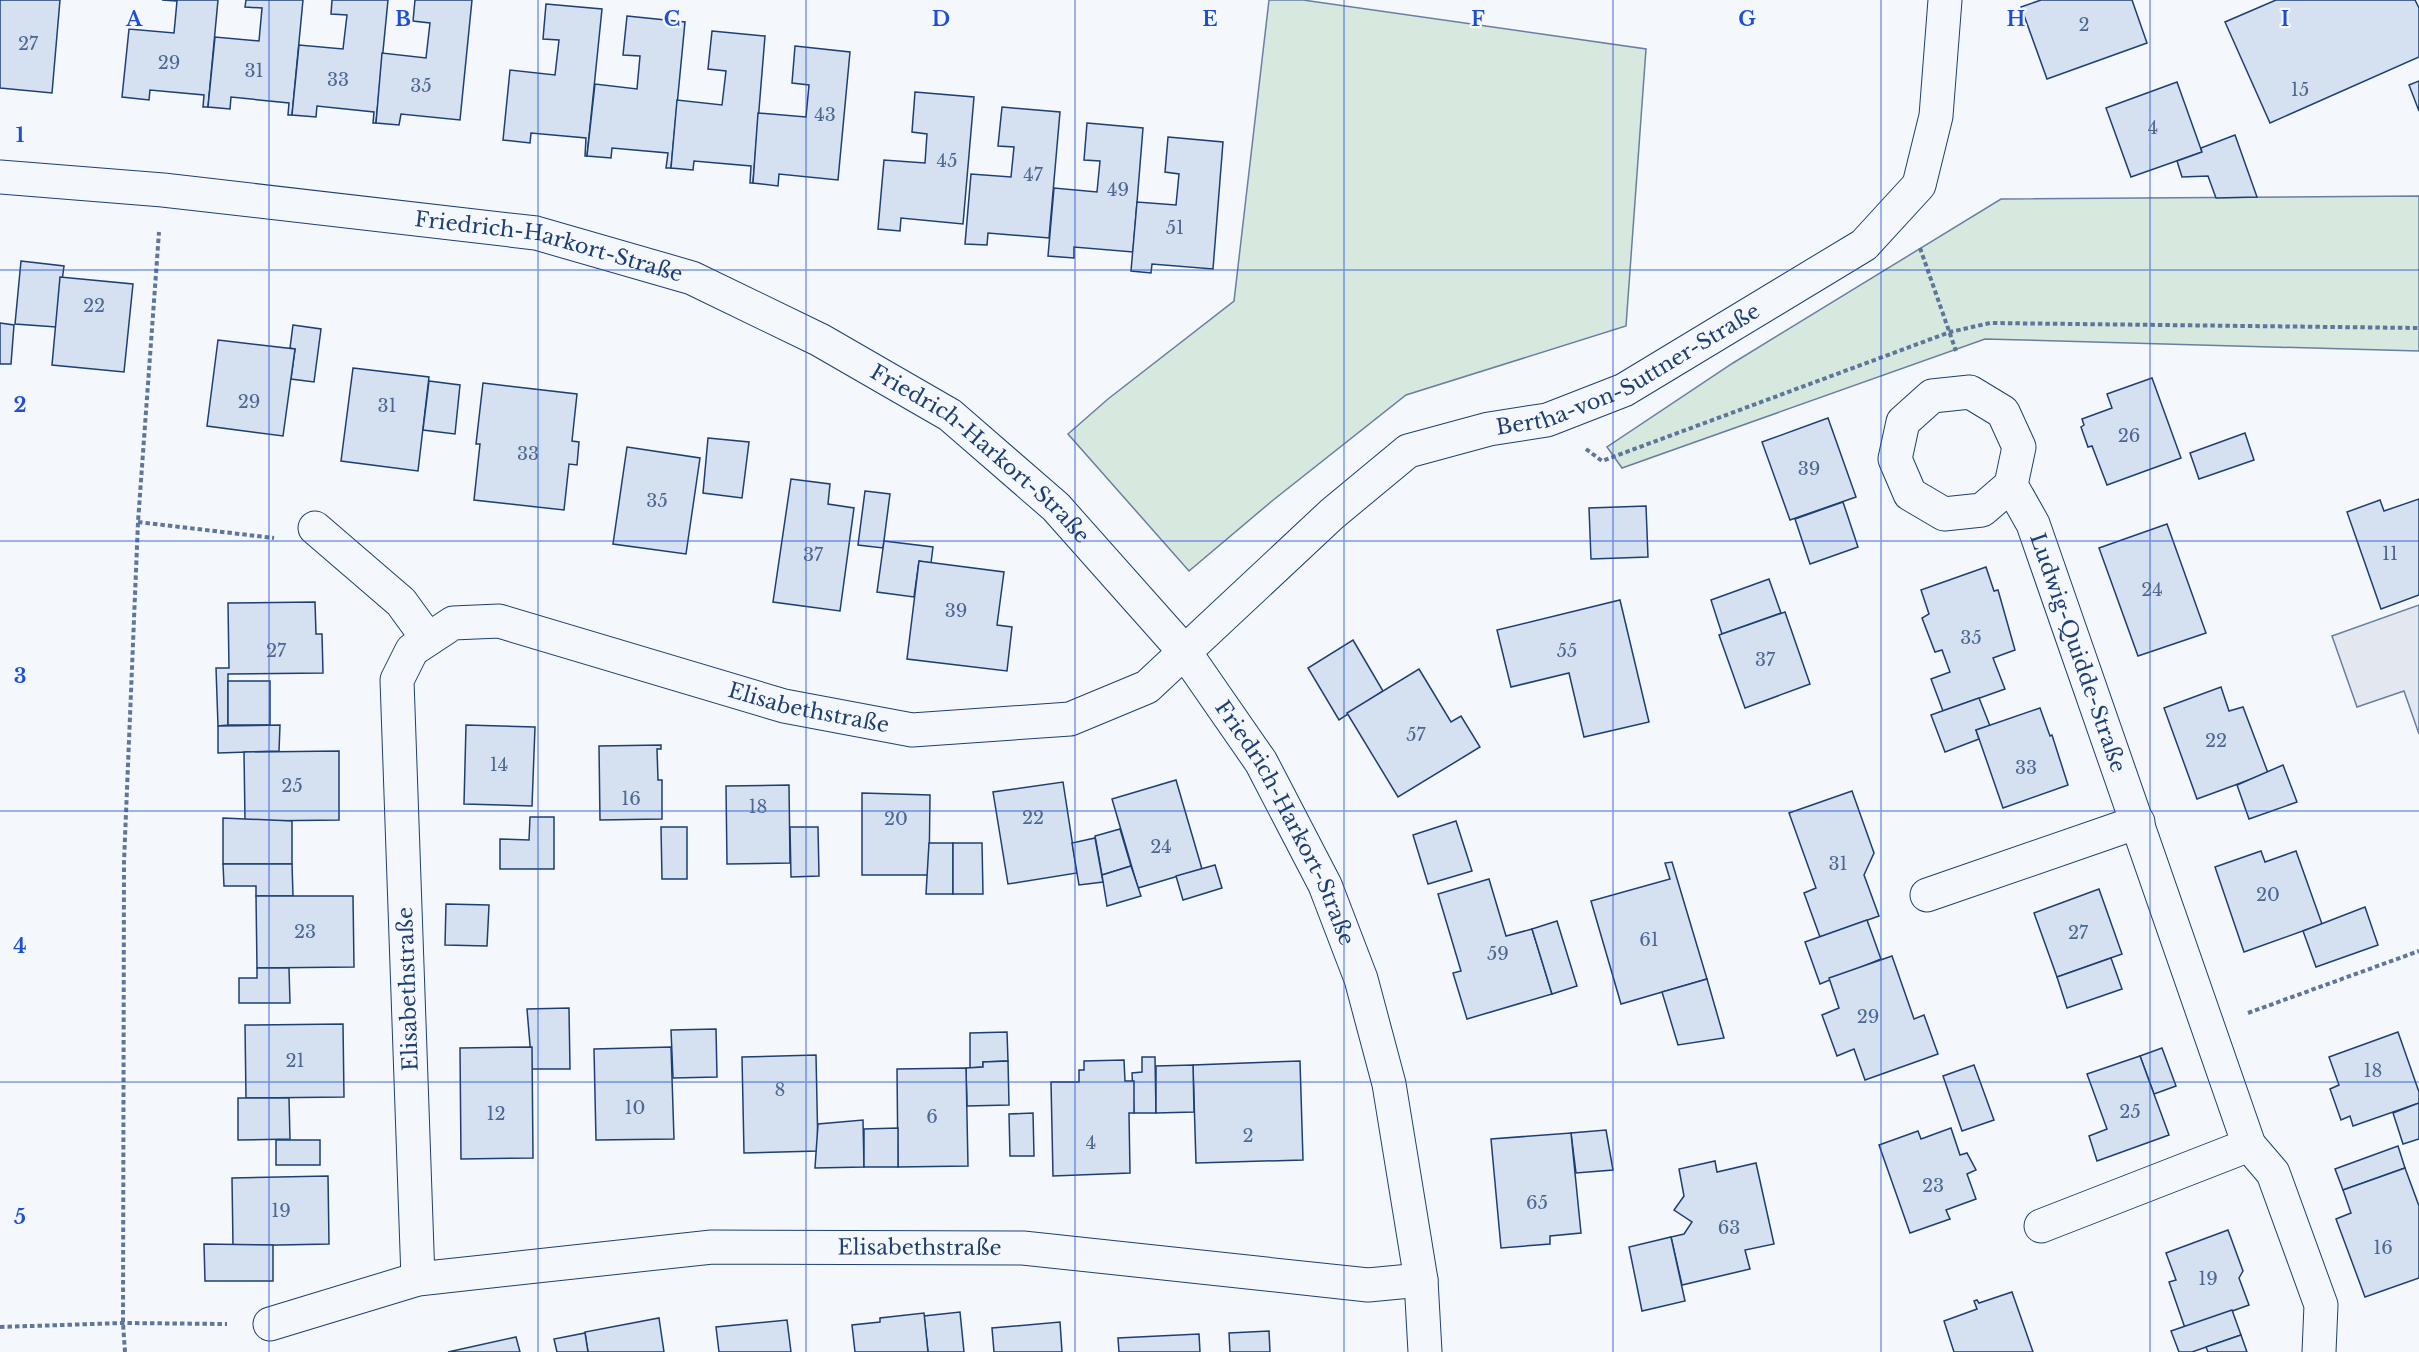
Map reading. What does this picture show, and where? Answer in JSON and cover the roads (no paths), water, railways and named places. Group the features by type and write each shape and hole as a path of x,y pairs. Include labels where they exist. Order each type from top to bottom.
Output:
{"street":[{"name":"Bertha-von-Suttner-Straße","path":"1184,651 1332,514 1408,451 1489,429 1547,420 1624,390 1864,245 1919,185 1936,116 1945,0"},
{"name":"Friedrich-Harkort-Straße","path":"0,177 163,190 536,233 692,278 820,340 950,416 1056,507 1184,651 1261,762 1325,885 1361,979 1389,1084 1421,1280 1425,1352"},
{"path":"1970,392 2003,412 2019,447 2011,485 1982,510 1944,514 1910,494 1895,459 1903,422 1932,396 1970,392"},
{"name":"Ludwig-Quidde-Straße","path":"2011,485 2033,524 2249,1145 2273,1173 2321,1305 2319,1352"},
{"path":"315,528 401,602 428,639"},
{"name":"Elisabethstraße","path":"418,1279 397,680 412,650 453,623 499,621 784,706 912,730 1070,719 1147,687 1184,651"},
{"path":"1927,895 2138,822"},
{"path":"2041,1226 2249,1145"},
{"name":"Elisabethstraße","path":"270,1324 418,1279 712,1246 1023,1248 1368,1285 1421,1280"}]}
